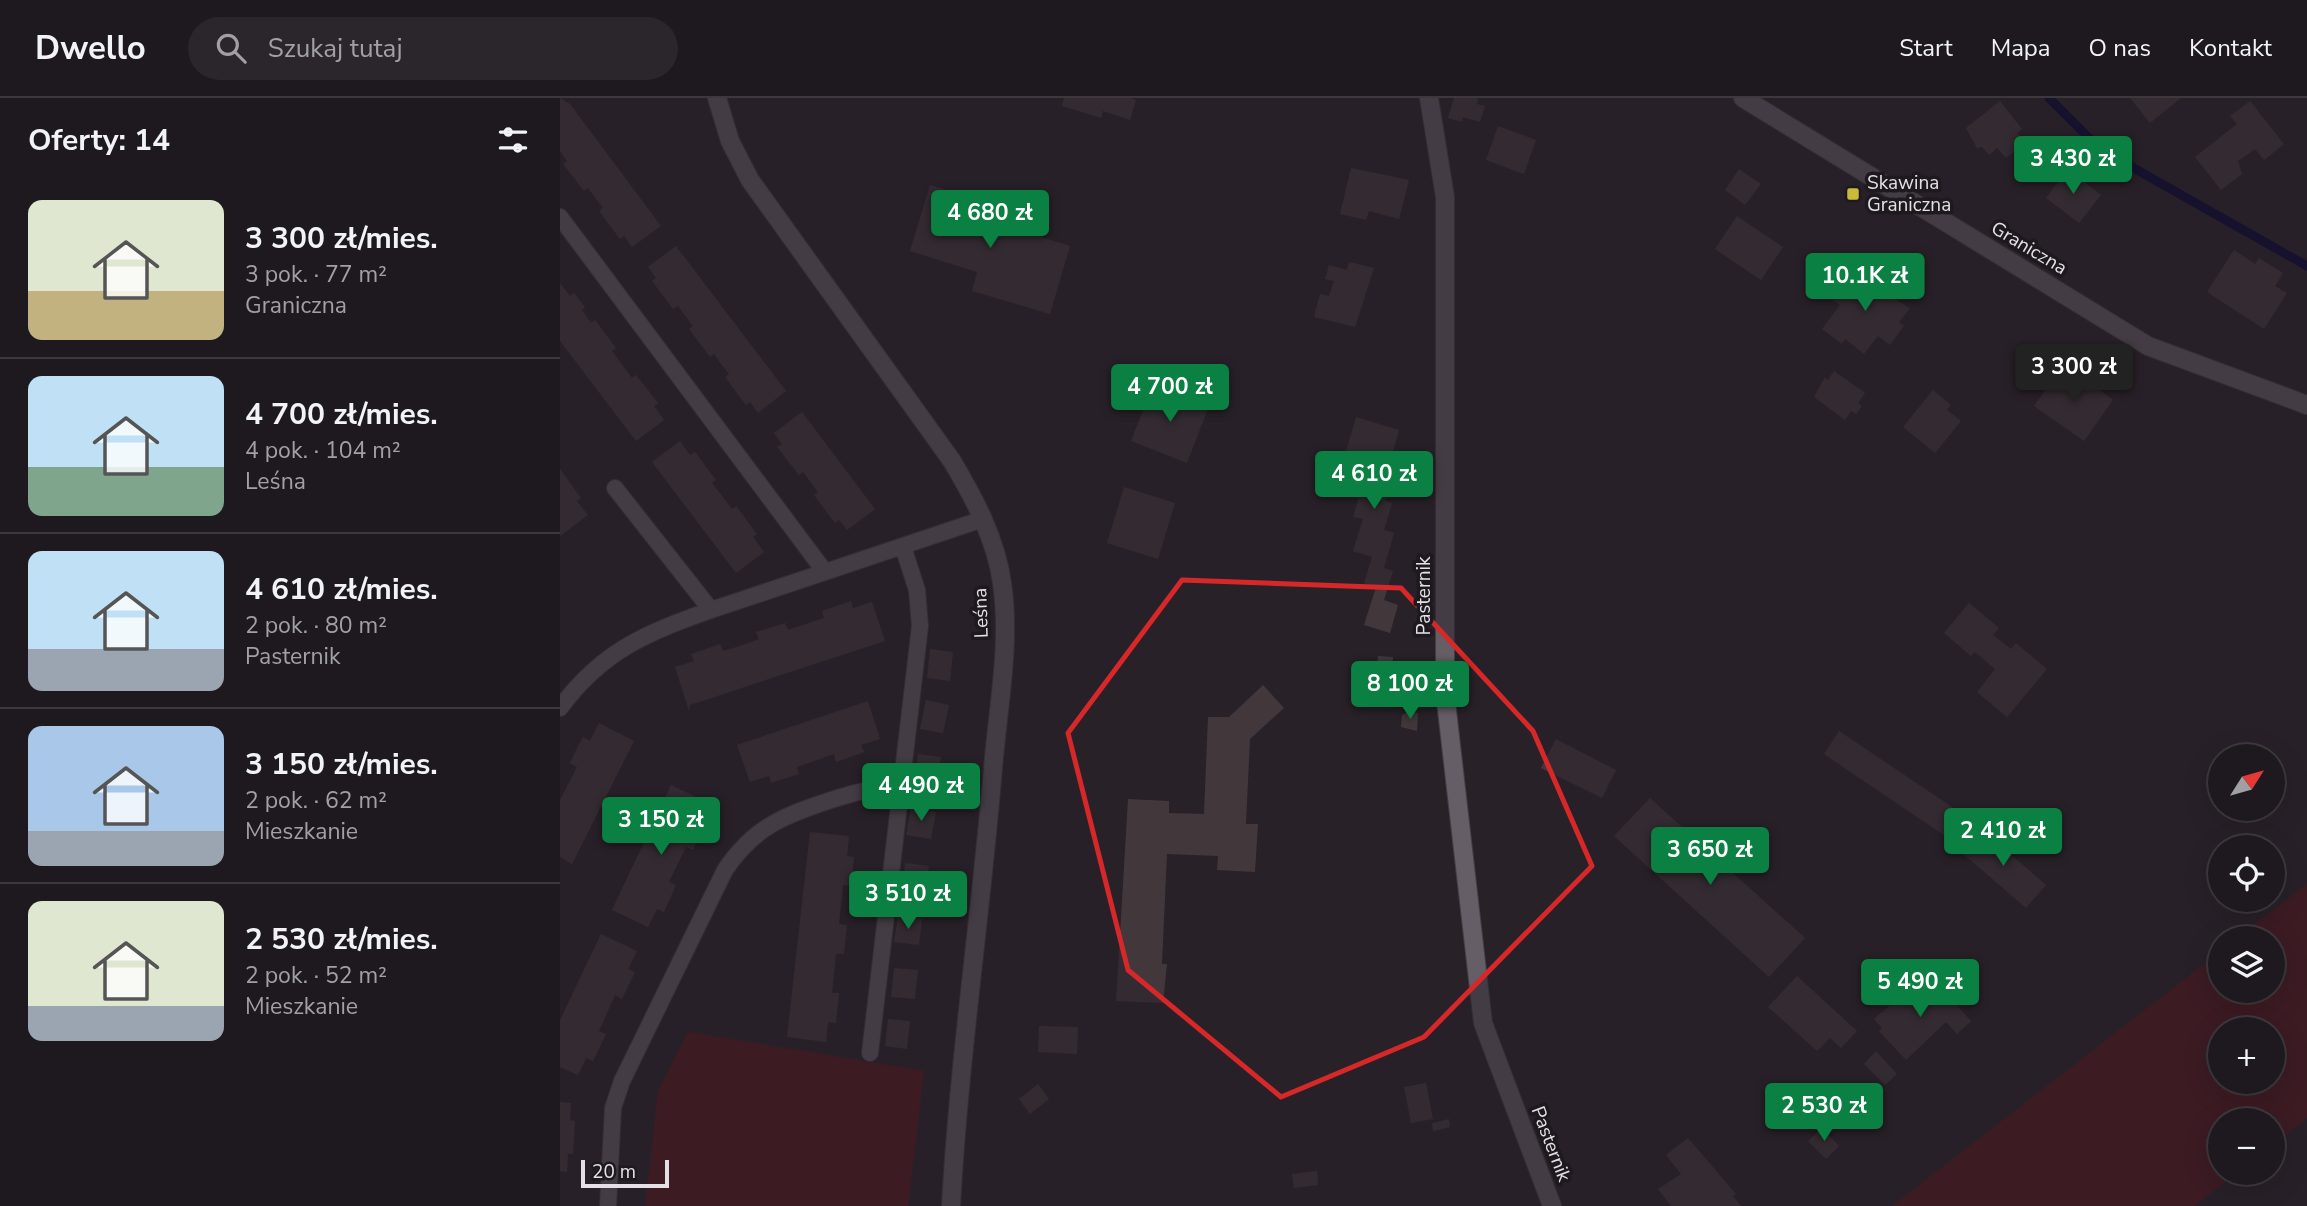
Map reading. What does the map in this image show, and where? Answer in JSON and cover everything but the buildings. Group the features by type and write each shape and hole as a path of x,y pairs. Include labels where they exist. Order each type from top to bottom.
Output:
{"street":[{"name":"Leśna","path":"717,98 730,141 750,180 952,461 982,519 1000,570 1005,619 981,919 957,1104 951,1206"},
{"name":"Pasternik","path":"1429,98 1444,197 1445,693 1483,1023 1552,1206"},
{"name":"Graniczna","path":"1743,98 2148,346 2307,405"}],"lane":[{"path":"560,217 825,572"},
{"path":"615,488 711,610"},
{"path":"560,708 601,662 627,644 655,630 982,519"},
{"path":"870,1053 920,626 917,590 903,547"},
{"path":"608,1206 613,1108 622,1081 724,870 753,836 785,815 866,789 901,788"}],"highlighted area":[{"path":"1182,580 1401,588 1533,731 1592,866 1424,1037 1281,1097 1128,970 1068,733"}],"shaded area":[{"path":"2307,884 2307,1118 2285,1135 2285,1108 2208,1108 2208,1185 2221,1185 2194,1206 1892,1206 2208,961 2208,1003 2285,1003 2285,926 2253,926 2271,912 2285,912 2285,901"},
{"path":"688,1032 924,1071 908,1206 645,1206 658,1091"}],"waterway":[{"path":"2049,98 2100,149 2307,266"}],"place":[{"name":"Skawina Graniczna","path":"1853,194"}]}
